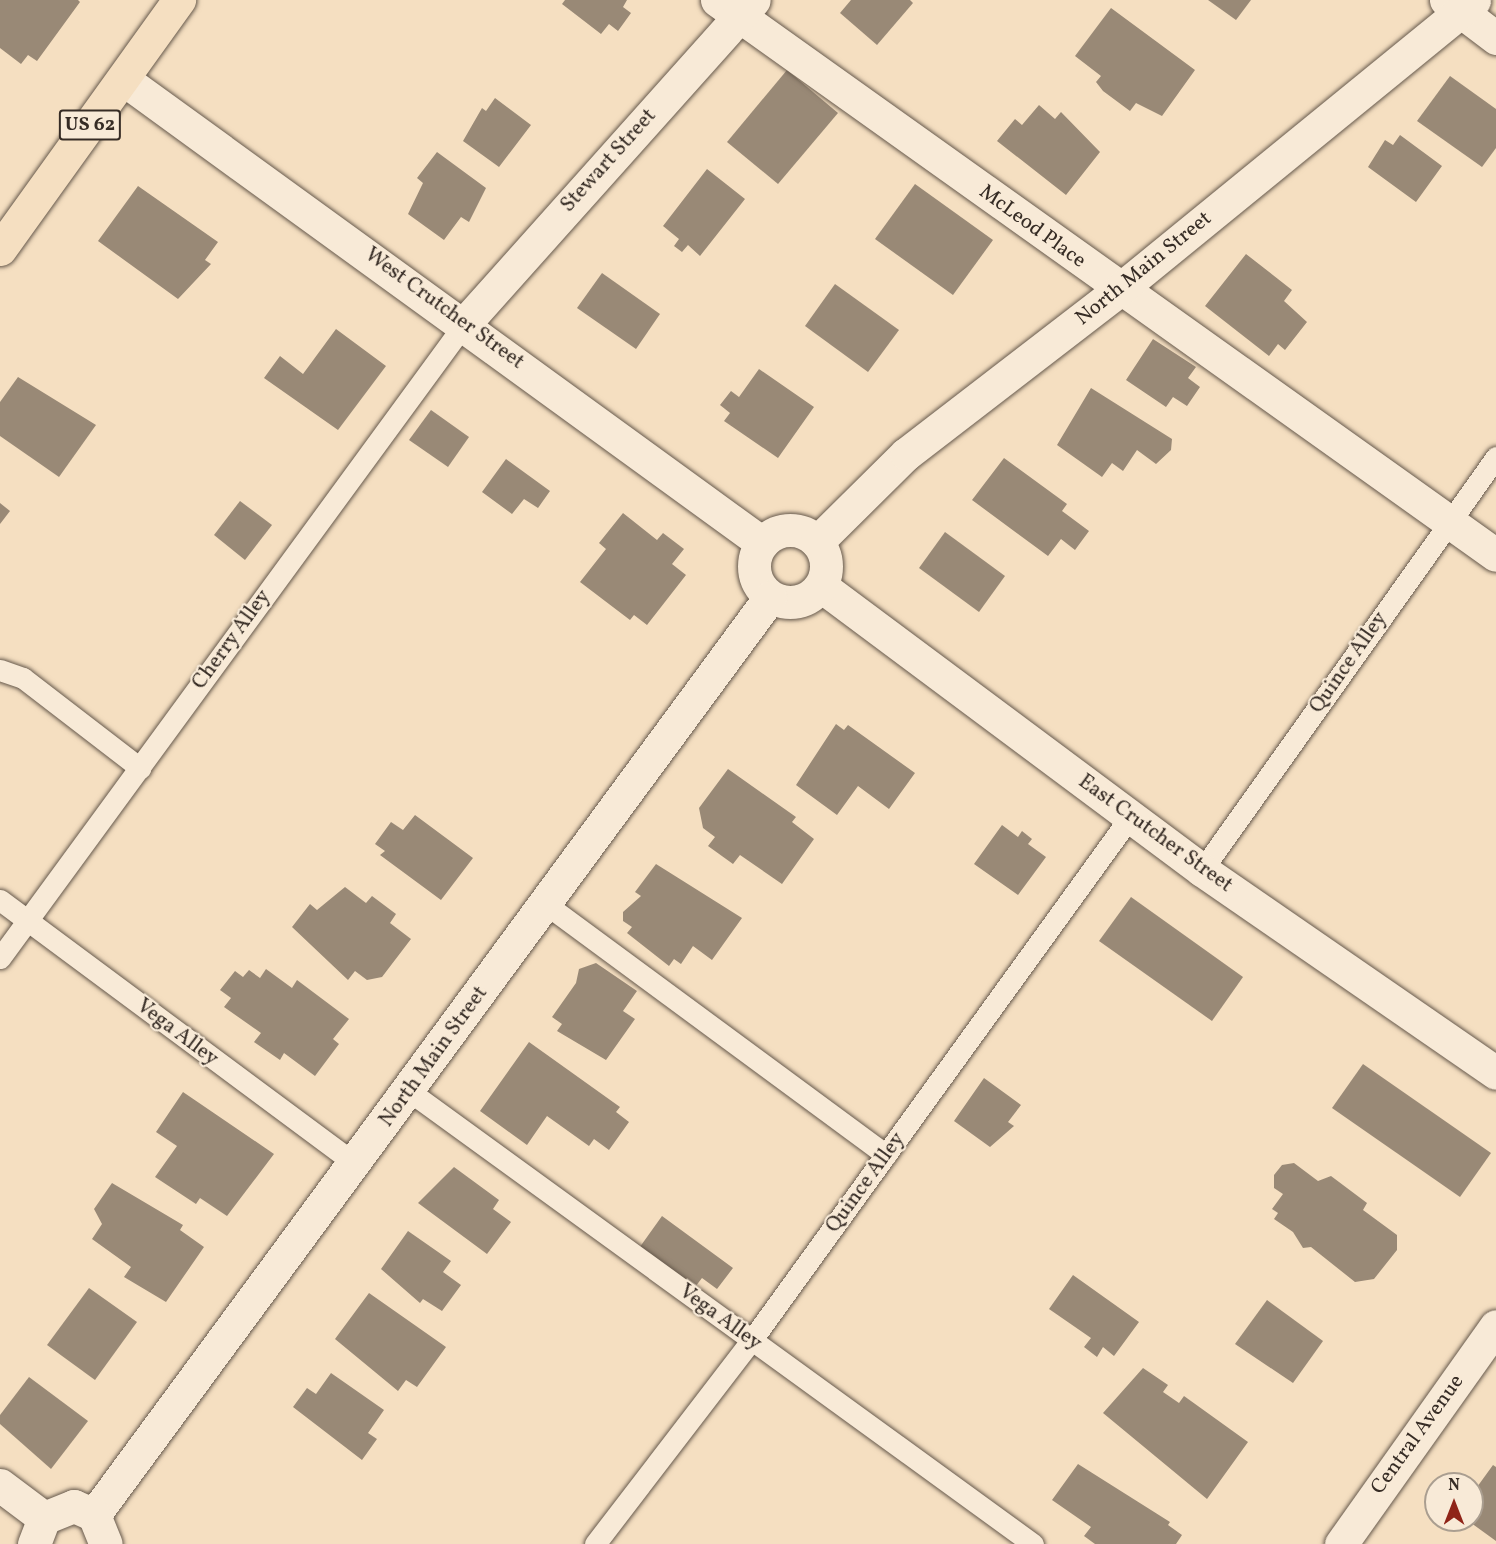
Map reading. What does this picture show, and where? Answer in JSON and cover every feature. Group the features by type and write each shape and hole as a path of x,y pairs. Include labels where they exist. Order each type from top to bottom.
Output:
{"main road":[{"name":"US 62","path":"2,242 179,0"}],"street":[{"path":"1460,4 1496,38"},
{"name":"North Main Street","path":"817,542 906,454 1119,290 1460,4"},
{"name":"McLeod Place","path":"737,6 1119,290 1496,555"},
{"name":"Stewart Street","path":"465,323 737,6"},
{"name":"West Crutcher Street","path":"123,79 465,323 762,543"},
{"path":"783,530 808,534 817,542 827,564 821,586 792,603 770,597 754,572 762,543 783,530"},
{"name":"East Crutcher Street","path":"821,586 1202,870 1496,1073"},
{"name":"North Main Street","path":"39,1531 74,1506 100,1530 355,1164 770,597"},
{"name":"Central Avenue","path":"1341,1544 1496,1326"},
{"path":"0,1485 39,1531"}],"lane":[{"name":"Cherry Alley","path":"0,958 465,323"},
{"name":"Quince Alley","path":"1202,870 1496,457"},
{"path":"0,670 23,678 140,768"},
{"name":"Quince Alley","path":"595,1544 752,1341 1130,817"},
{"name":"Vega Alley","path":"0,900 355,1164"},
{"path":"546,905 886,1155"},
{"name":"Vega Alley","path":"409,1091 1033,1544"}],"building":[{"path":"0,0 78,0 80,2 37,61 28,55 21,64 0,48"},
{"path":"565,0 627,0 623,7 631,13 618,31 609,24 601,34 562,4"},
{"path":"851,0 910,0 913,3 877,45 840,13"},
{"path":"1208,0 1251,0 1236,20"},
{"path":"1111,8 1195,70 1162,116 1136,103 1130,111 1103,91 1096,82 1101,76 1075,56"},
{"path":"787,70 838,113 778,184 727,142"},
{"path":"1450,76 1496,109 1496,148 1482,167 1417,121"},
{"path":"495,98 531,125 499,167 463,141 482,108 486,111"},
{"path":"1039,105 1055,119 1061,112 1100,152 1066,195 997,141 1015,119 1022,125"},
{"path":"1400,135 1442,166 1416,202 1368,167 1385,140 1393,145"},
{"path":"437,152 486,188 469,222 461,217 444,240 408,214 423,183 417,178"},
{"path":"707,169 745,199 700,256 688,245 682,252 674,246 679,239 663,226"},
{"path":"915,184 993,240 953,295 875,239"},
{"path":"138,186 218,242 205,260 211,264 178,299 98,241"},
{"path":"1246,254 1292,290 1284,301 1307,322 1285,350 1278,344 1269,356 1205,306"},
{"path":"602,273 660,314 636,349 577,308"},
{"path":"835,284 899,330 868,372 805,326"},
{"path":"336,329 386,366 338,430 264,378 280,356 303,374"},
{"path":"1153,339 1196,367 1188,378 1200,387 1187,406 1173,397 1166,407 1126,380"},
{"path":"759,369 814,407 778,458 724,421 730,413 720,405 731,391 739,397"},
{"path":"18,377 96,425 59,477 0,436 0,402"},
{"path":"1091,388 1172,439 1171,450 1156,464 1137,450 1123,471 1112,463 1102,477 1057,445"},
{"path":"431,410 469,437 448,467 409,440"},
{"path":"1004,458 1067,504 1062,511 1089,531 1075,550 1061,539 1048,556 972,500"},
{"path":"506,459 550,491 538,508 524,499 512,514 482,492"},
{"path":"240,501 272,525 245,560 214,535"},
{"path":"0,503 10,511 0,524"},
{"path":"623,513 657,540 663,533 684,549 672,564 686,575 647,625 634,615 630,620 580,582 606,549 599,543"},
{"path":"945,532 1005,576 979,612 919,568"},
{"path":"836,724 844,730 848,725 915,773 889,809 858,786 837,815 796,785"},
{"path":"728,769 796,817 792,822 814,839 782,884 740,855 733,864 708,846 715,837 703,828 699,808"},
{"path":"415,815 473,858 441,900 380,855 385,851 375,844 391,822 403,830"},
{"path":"1002,825 1018,837 1022,831 1032,839 1028,844 1046,857 1018,895 974,864"},
{"path":"656,864 742,918 712,960 693,946 681,964 674,959 669,966 627,933 632,927 623,921 623,912 641,896 635,892"},
{"path":"345,887 366,903 372,896 396,914 390,923 411,939 382,977 367,980 355,971 348,980 292,927 310,904 317,910"},
{"path":"1131,897 1243,977 1212,1021 1099,941"},
{"path":"596,963 637,991 623,1011 635,1019 606,1060 557,1031 562,1024 552,1017 576,983 579,969"},
{"path":"266,969 292,988 297,980 349,1019 333,1039 339,1044 315,1076 284,1053 280,1060 254,1042 261,1033 224,1007 231,998 220,990 235,971 243,977 249,970 260,978"},
{"path":"529,1042 620,1107 616,1112 629,1122 609,1150 594,1139 589,1146 547,1116 527,1145 480,1111"},
{"path":"1363,1064 1491,1153 1460,1197 1332,1108"},
{"path":"984,1078 1021,1105 1008,1122 1014,1126 990,1147 954,1121"},
{"path":"183,1092 274,1154 227,1216 200,1198 196,1204 155,1177 177,1146 156,1132"},
{"path":"1294,1163 1318,1181 1331,1176 1367,1203 1363,1210 1397,1235 1397,1250 1374,1279 1355,1282 1311,1247 1303,1248 1293,1232 1274,1219 1278,1213 1272,1209 1283,1194 1274,1188 1274,1175 1282,1165"},
{"path":"454,1167 499,1200 493,1209 511,1222 487,1254 418,1203"},
{"path":"112,1183 183,1225 180,1230 204,1247 166,1302 124,1277 131,1267 92,1239 102,1224 94,1209"},
{"path":"662,1216 733,1268 717,1289 702,1278 692,1291 637,1251"},
{"path":"408,1231 451,1261 443,1272 461,1285 442,1311 423,1299 420,1303 381,1269"},
{"path":"1073,1275 1139,1322 1114,1356 1103,1347 1097,1357 1084,1347 1091,1338 1049,1309"},
{"path":"89,1288 137,1322 95,1380 47,1345"},
{"path":"369,1293 446,1347 417,1387 406,1380 398,1391 335,1339"},
{"path":"1267,1300 1323,1341 1293,1383 1235,1344"},
{"path":"1143,1368 1168,1385 1163,1392 1179,1403 1184,1396 1248,1442 1207,1499 1103,1413"},
{"path":"331,1373 384,1410 368,1433 377,1439 362,1460 293,1407 307,1388 316,1394"},
{"path":"29,1377 88,1421 51,1469 0,1424 0,1415"},
{"path":"1078,1464 1170,1522 1168,1525 1182,1535 1176,1544 1095,1544 1084,1536 1091,1527 1052,1500"},
{"path":"1493,1465 1496,1467 1496,1541 1484,1532 1484,1477"}]}
